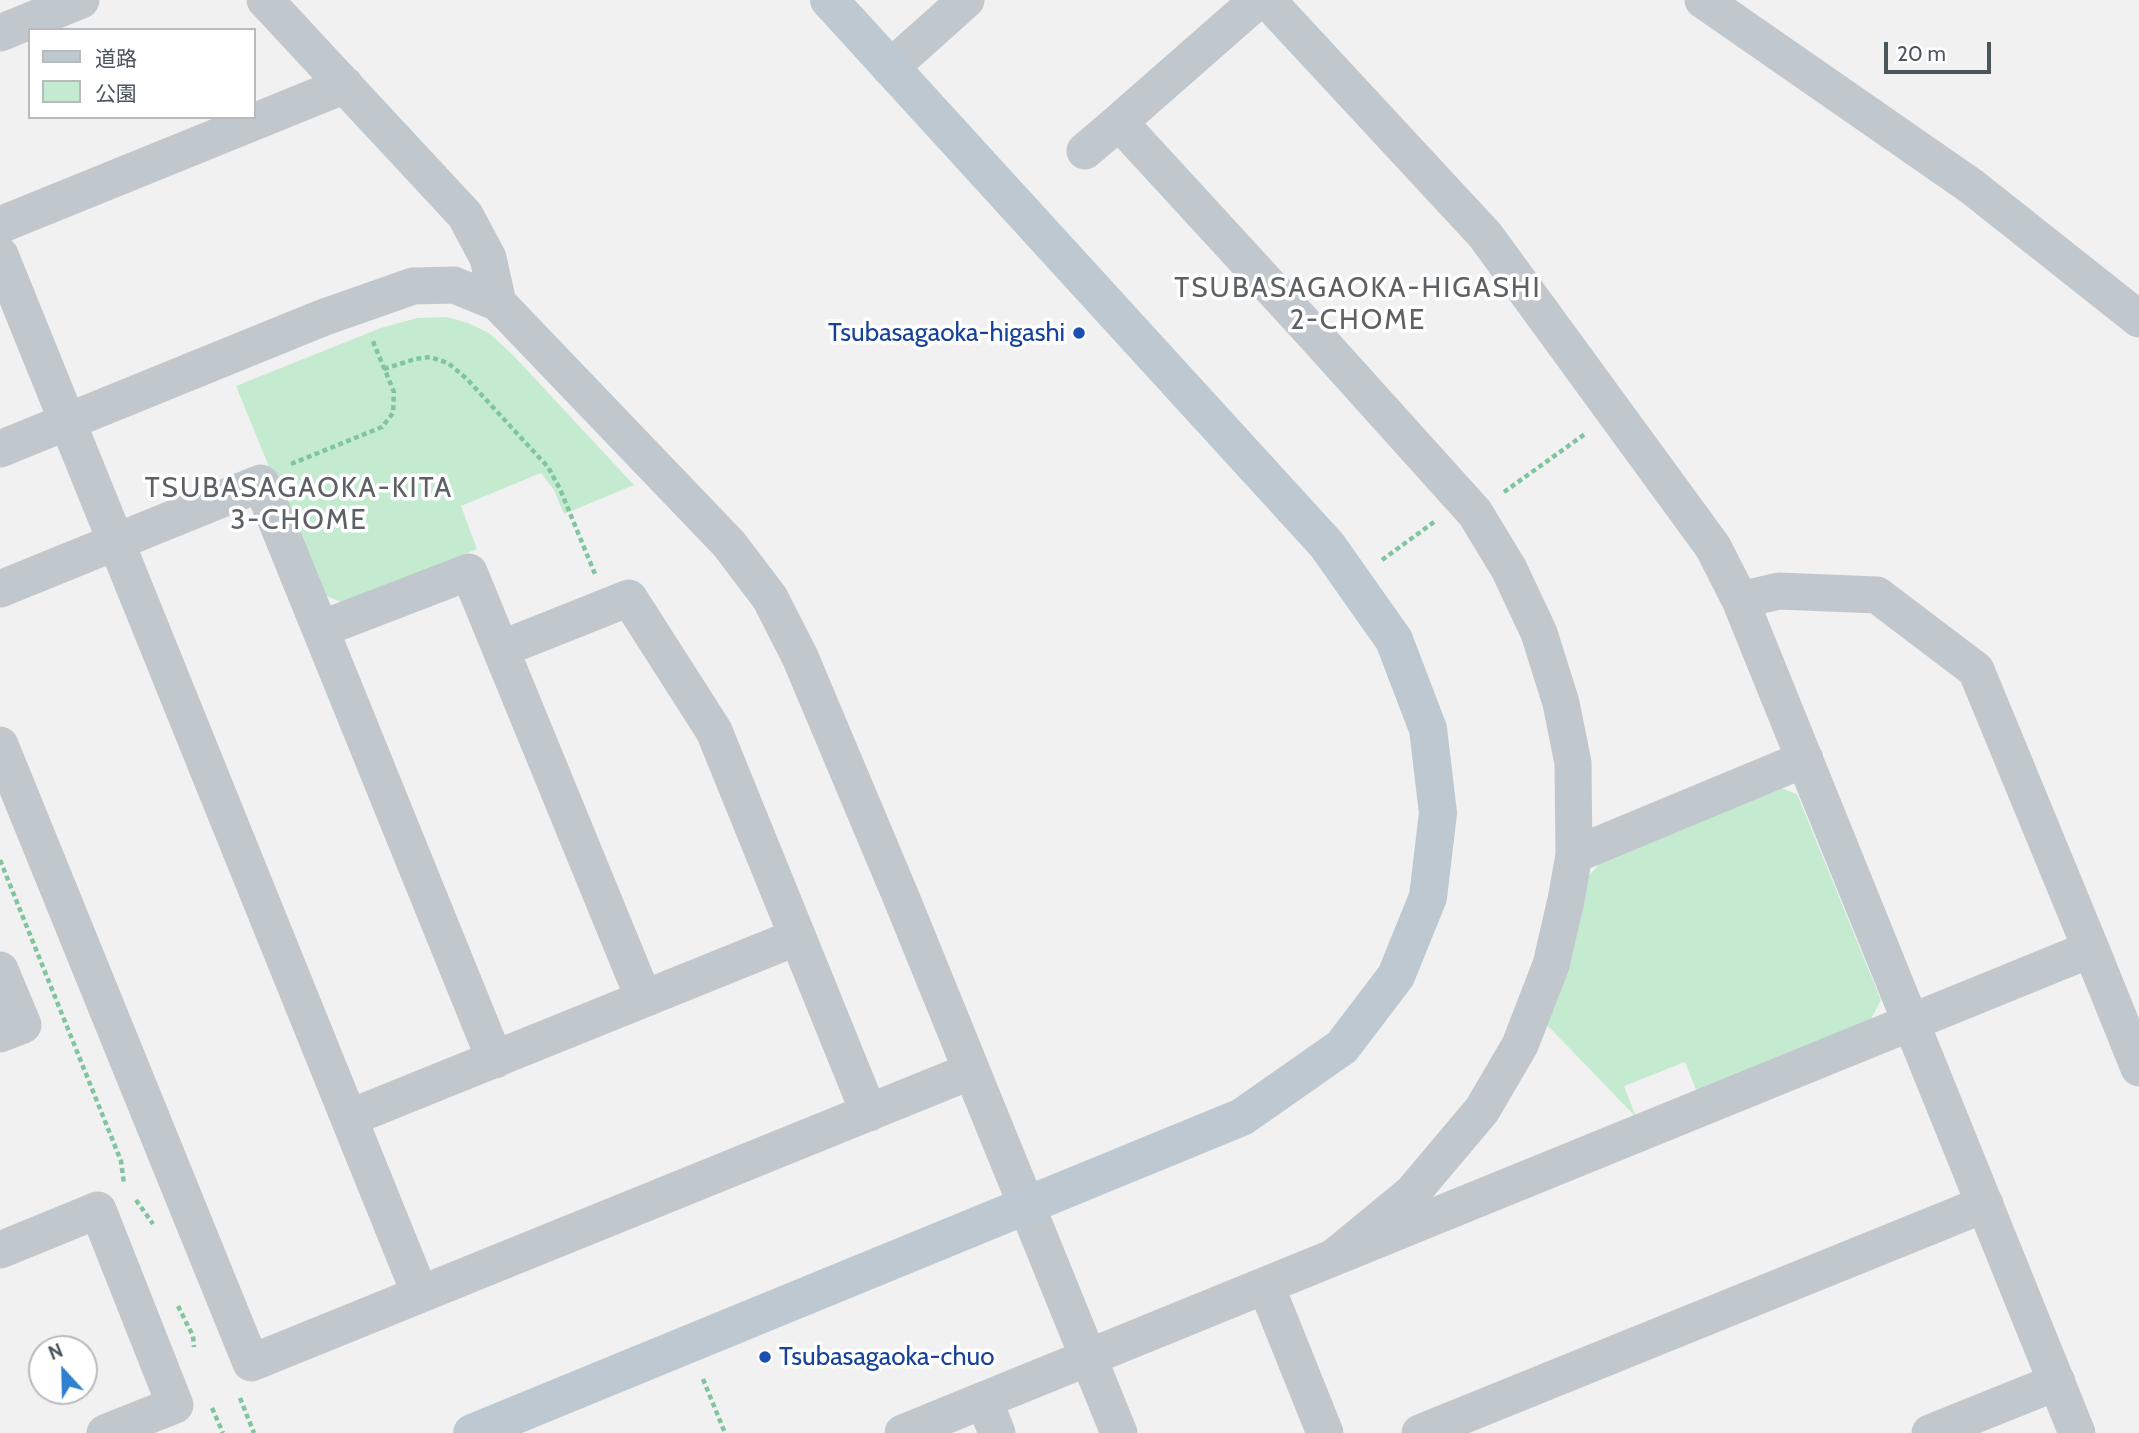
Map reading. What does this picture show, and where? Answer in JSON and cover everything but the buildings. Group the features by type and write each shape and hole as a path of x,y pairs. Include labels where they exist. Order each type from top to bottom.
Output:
{"street":[{"path":"0,33 81,0"},
{"path":"265,0 465,215 488,258 498,303"},
{"path":"472,1433 1242,1117 1342,1047 1396,976 1428,897 1438,813 1428,729 1394,640 1326,545 829,0"},
{"path":"890,68 966,0"},
{"path":"1085,150 1258,0"},
{"path":"1267,0 1485,235 1713,547 1740,600 2077,1433"},
{"path":"1703,0 1971,186 2139,319"},
{"path":"0,225 345,85"},
{"path":"1119,122 1469,506 1509,569 1539,633 1561,703 1573,763 1574,855 1566,901 1551,965 1520,1045 1482,1110 1412,1193 1334,1257"},
{"path":"0,255 420,1294"},
{"path":"0,449 413,286 454,285 498,303 729,544 770,598 800,657 1119,1433"},
{"path":"0,589 261,483 495,1060"},
{"path":"321,629 468,572 644,999"},
{"path":"1740,600 1779,591 1878,595 1976,670 2139,1068"},
{"path":"501,649 629,598 714,731 869,1113"},
{"path":"0,745 251,1363 971,1071"},
{"path":"1574,855 1805,759"},
{"path":"349,1118 797,937"},
{"path":"903,1433 990,1417 1088,1358 2091,949"},
{"path":"0,970 23,1025 0,1034"},
{"path":"1420,1433 1985,1205"},
{"path":"0,1250 98,1210 175,1405 104,1433"},
{"path":"1266,1286 1325,1433"},
{"path":"1930,1433 2057,1382"}],"path":[{"path":"261,483 279,469 382,427 393,413 394,392 358,306"},
{"path":"384,369 430,356 448,363 467,379 548,467 560,489 608,606"},
{"path":"1353,582 1615,412"},
{"path":"0,860 121,1161 126,1194"},
{"path":"176,1301 193,1336 194,1352"},
{"path":"690,1344 725,1433"},
{"path":"210,1402 223,1433"}],"green space":[{"path":"446,317 489,333 513,355 634,485 564,514 554,490 541,473 461,506 477,549 344,603 321,594 236,386 381,328 417,318"},
{"path":"1781,788 1797,794 1881,1000 1870,1021 1697,1092 1685,1062 1624,1086 1636,1117 1547,1025 1584,881 1602,861"}],"place":[{"name":"Tsubasagaoka-higashi","path":"1079,333"},
{"name":"Tsubasagaoka-chuo","path":"765,1357"}],"district":[{"name":"TSUBASAGAOKA-HIGASHI 2-CHOME","path":"1358,305"},
{"name":"TSUBASAGAOKA-KITA 3-CHOME","path":"299,505"}]}
